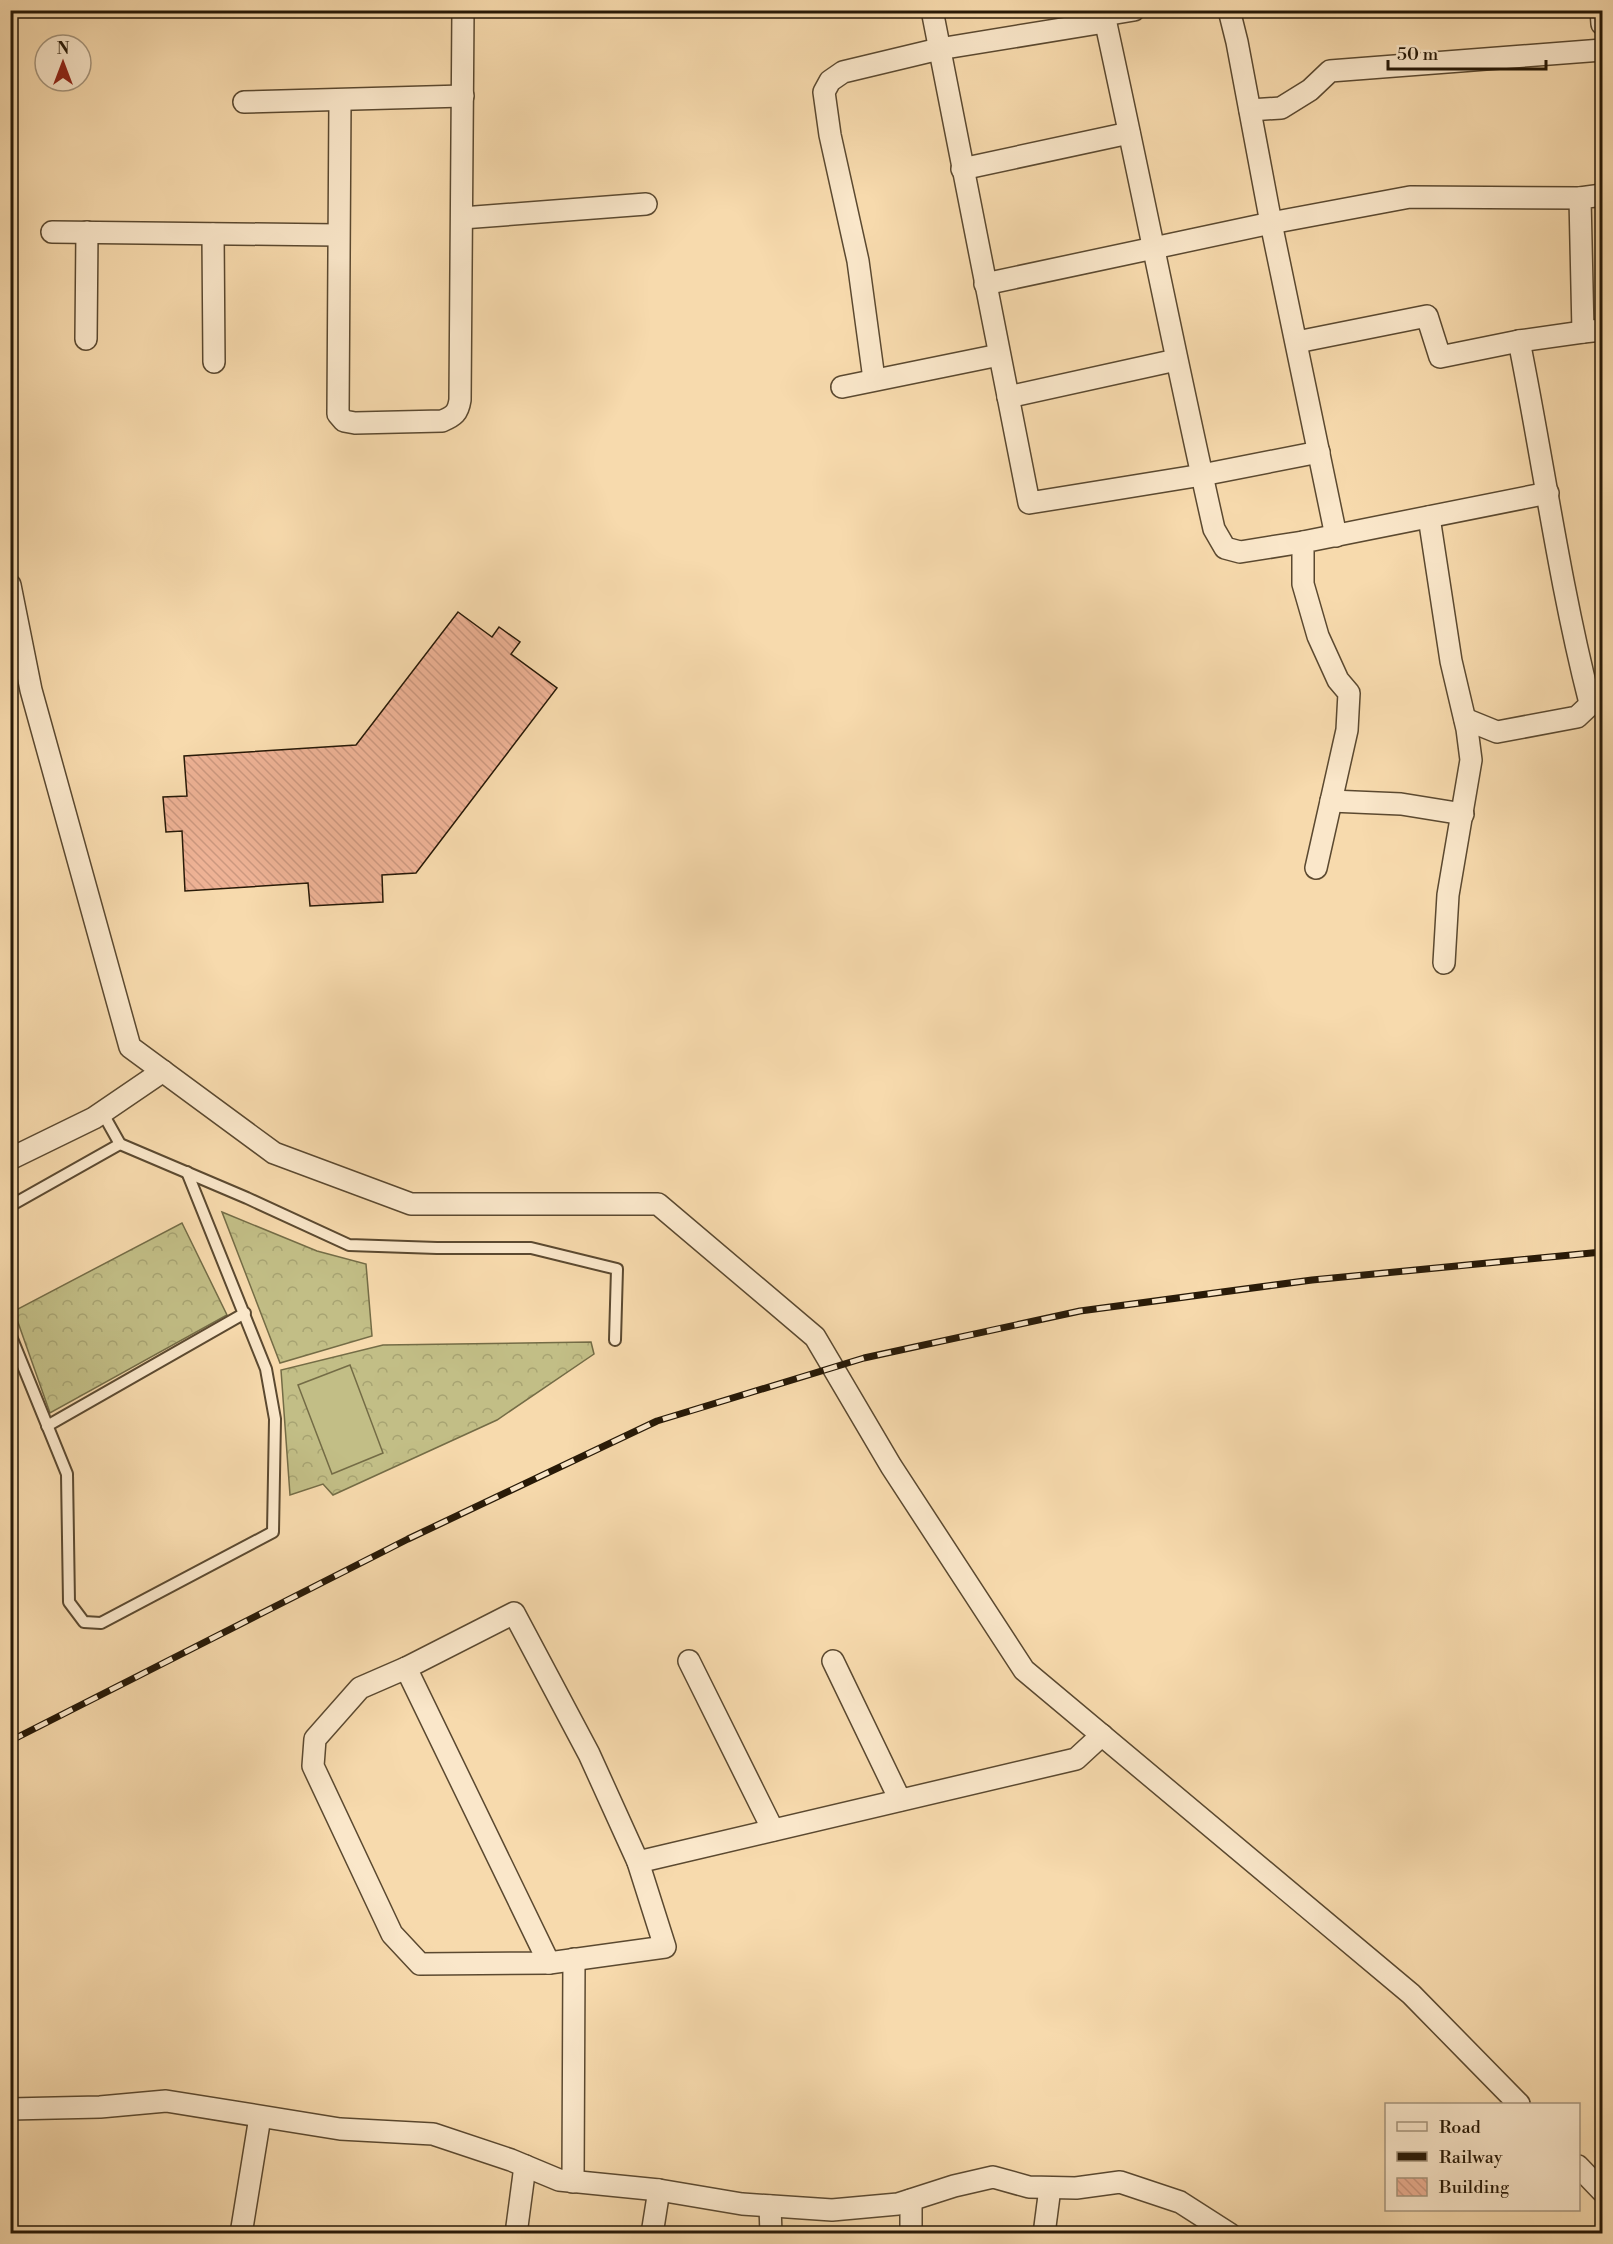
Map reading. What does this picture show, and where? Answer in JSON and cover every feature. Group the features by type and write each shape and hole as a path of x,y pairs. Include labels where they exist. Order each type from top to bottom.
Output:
{"street":[{"path":"340,100 338,414 344,422 355,423 442,421 453,417 459,411 460,400 463,10"},
{"path":"932,10 1029,503 1202,475 1319,452"},
{"path":"874,379 858,261 830,135 824,92 830,81 843,72 939,49 1134,10"},
{"path":"1229,10 1336,536"},
{"path":"1601,10 1602,24"},
{"path":"1104,16 1214,529 1225,548 1240,552 1303,542 1548,493"},
{"path":"1250,110 1281,108 1310,90 1330,71 1602,50"},
{"path":"244,102 463,96"},
{"path":"962,169 1129,133"},
{"path":"985,284 1410,197 1580,198 1602,195"},
{"path":"1297,342 1427,316 1440,357 1519,341 1593,331 1580,198"},
{"path":"462,218 646,204"},
{"path":"52,232 338,235"},
{"path":"86,339 87,232"},
{"path":"213,234 214,362"},
{"path":"1519,341 1564,590 1580,664 1589,699 1598,703"},
{"path":"842,387 999,355"},
{"path":"1008,397 1176,360"},
{"path":"1429,518 1450,661 1465,719 1471,760 1448,895 1443,963"},
{"path":"1303,542 1303,584 1318,636 1338,680 1349,693 1347,730 1316,868"},
{"path":"10,585 31,690 130,1047 274,1153 411,1204 658,1204 815,1337 891,1466 1024,1670 1411,1994 1517,2103"},
{"path":"1465,719 1497,732 1577,717 1598,703"},
{"path":"1331,801 1401,804 1463,814"},
{"path":"10,1160 102,1112 163,1071"},
{"path":"514,1614 589,1754 638,1862 664,1947 549,1963 420,1964 392,1934 313,1766 315,1739 360,1688 406,1668 514,1614"},
{"path":"689,1661 773,1830"},
{"path":"833,1661 900,1800"},
{"path":"406,1668 549,1963"},
{"path":"638,1862 1076,1759 1102,1735"},
{"path":"573,2182 574,1959"},
{"path":"10,2109 100,2107 165,2101 340,2128 433,2134 558,2180 659,2190 742,2204 770,2206 832,2210 898,2204 954,2186 993,2177 1029,2187 1076,2188 1120,2182 1180,2202 1230,2234"},
{"path":"241,2234 260,2117"},
{"path":"516,2234 525,2166"},
{"path":"1580,2168 1602,2191"},
{"path":"1044,2234 1050,2187"},
{"path":"652,2234 659,2190"},
{"path":"911,2200 911,2234"},
{"path":"770,2206 771,2234"}],"lane":[{"path":"102,1112 120,1144 349,1245 531,1248 617,1269 615,1340"},
{"path":"10,1206 120,1144"},
{"path":"10,1334 67,1474 69,1602 84,1622 101,1623 273,1533 275,1419 266,1369 187,1172"},
{"path":"47,1426 245,1313"}],"green space":[{"path":"222,1212 317,1251 366,1264 372,1336 280,1363"},
{"path":"182,1223 227,1315 50,1413 14,1311"},
{"path":"591,1342 594,1354 497,1420 333,1495 323,1484 290,1495 281,1370 383,1345"},
{"path":"350,1365 383,1453 332,1474 298,1385"}],"building":[{"path":"458,612 492,637 499,627 520,642 511,654 557,688 416,873 382,875 383,902 310,906 308,883 185,891 182,831 166,832 163,797 187,796 184,756 356,745"}],"railway":[{"path":"10,1741 408,1539 657,1421 864,1358 1080,1311 1312,1280 1602,1252"}]}
